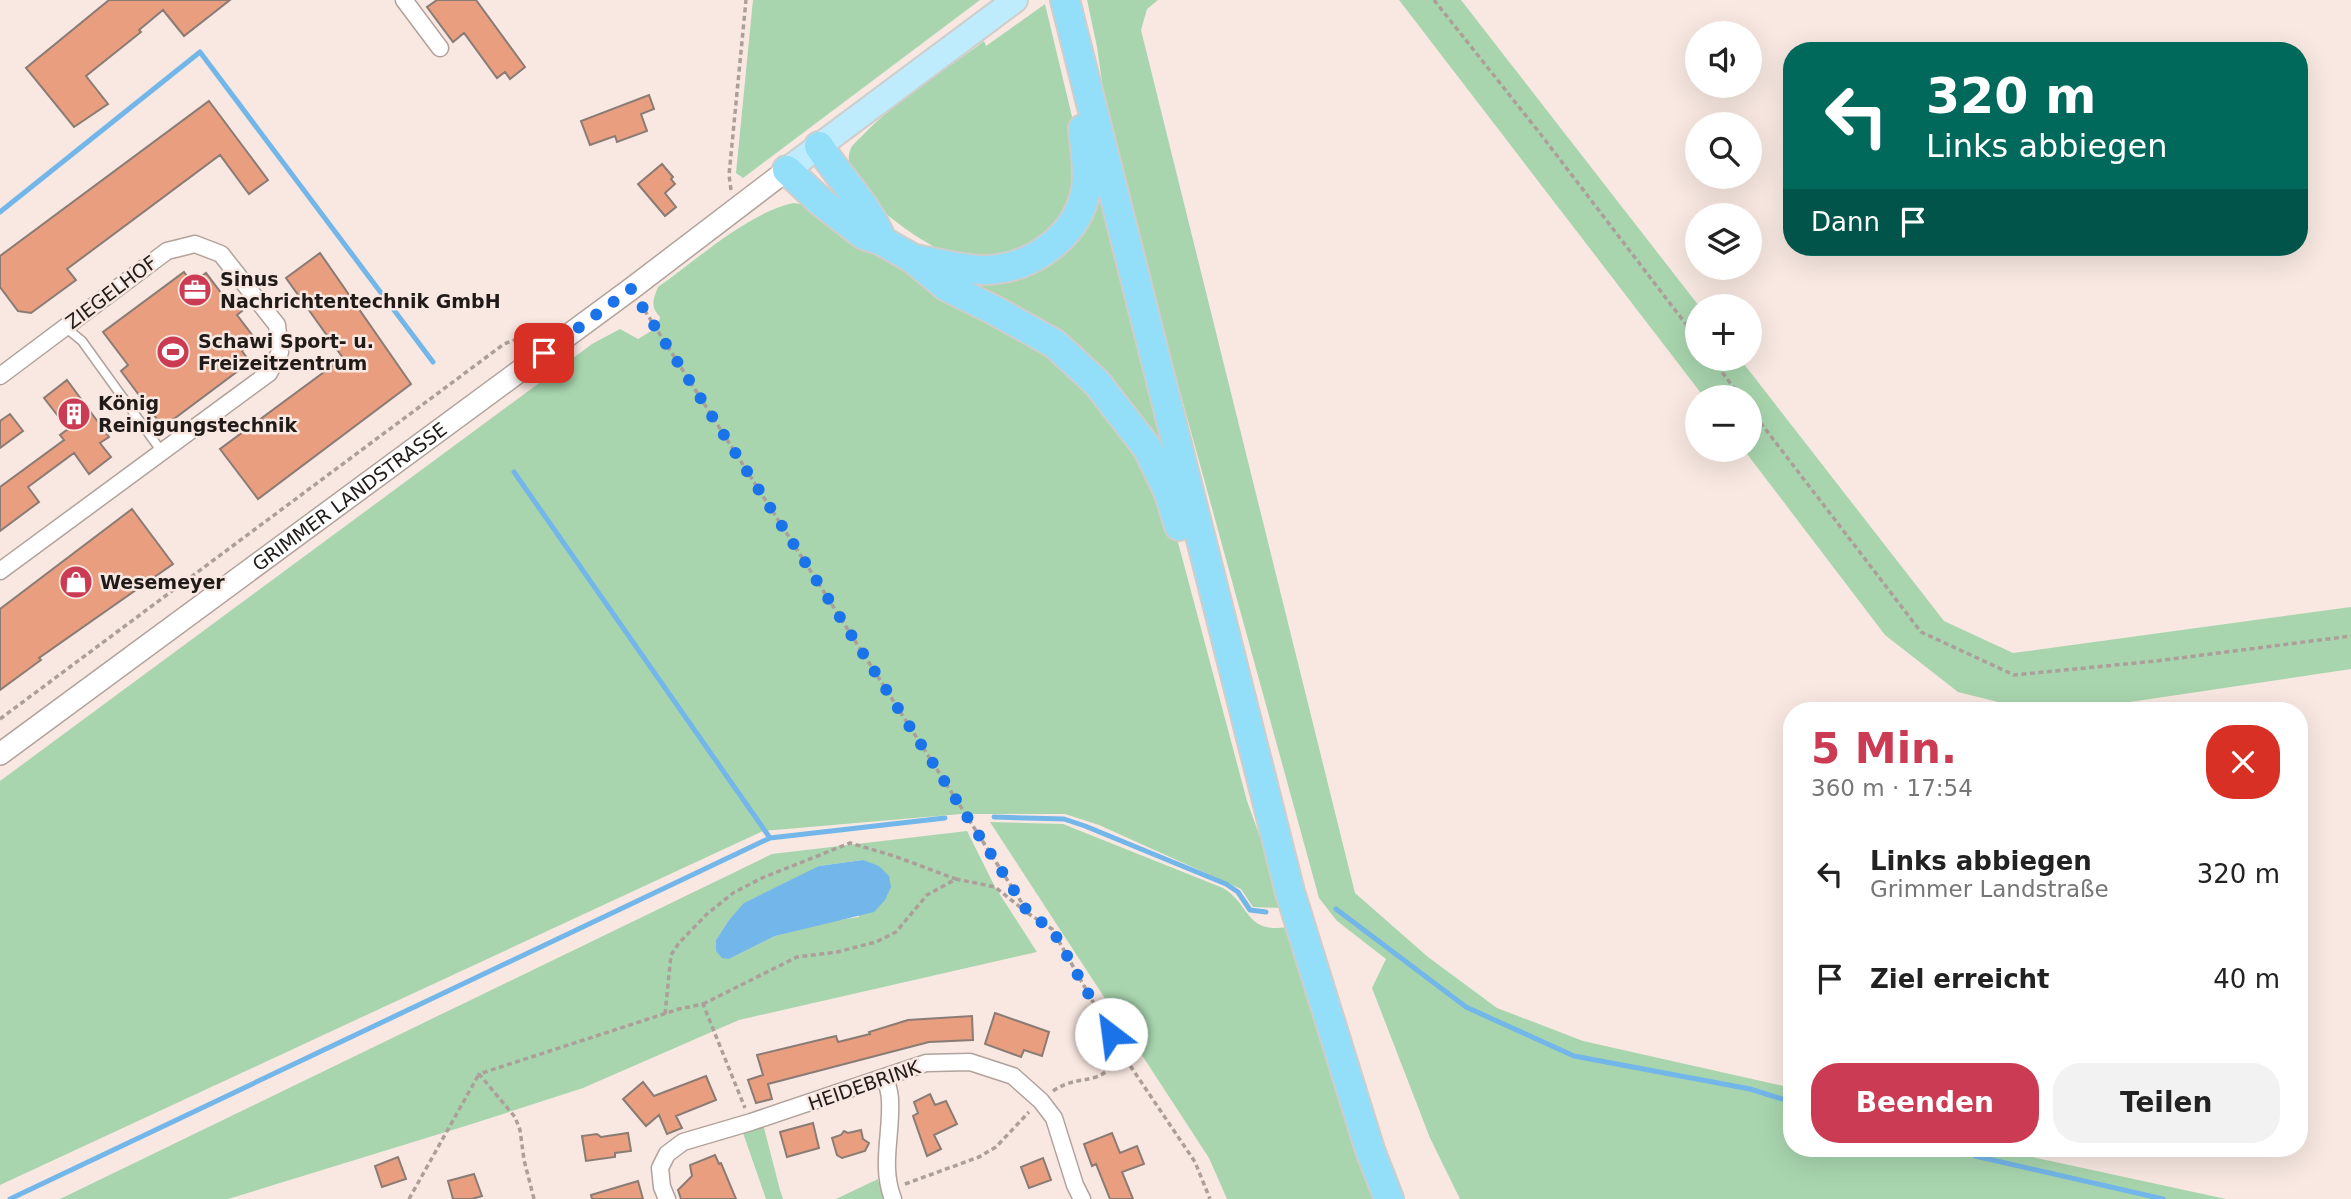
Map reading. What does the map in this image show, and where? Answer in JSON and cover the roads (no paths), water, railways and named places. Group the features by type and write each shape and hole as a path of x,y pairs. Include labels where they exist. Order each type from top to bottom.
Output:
{"highway":[{"path":"1065,0 1225,641 1300,926 1370,1150 1389,1199"},
{"path":"912,258 982,270 1001,269 1038,256 1070,227 1079,212 1086,189 1087,165 1072,29"},
{"path":"819,146 875,222 882,241"},
{"path":"787,170 820,201 864,235 882,241 912,258 947,287 1055,344 1097,383 1148,449 1169,493 1203,611 1225,641"}],"main road":[{"path":"787,170 1015,0"},
{"name":"GRIMMER LANDSTRASSE","path":"0,754 631,289 787,170"}],"street":[{"path":"404,0 440,48"},
{"name":"ZIEGELHOF","path":"0,376 167,251 195,244 220,254 277,325 280,352 269,373 0,571"},
{"name":"HEIDEBRINK","path":"667,1199 662,1187 660,1168 667,1153 683,1142 926,1063 970,1062 1013,1076 1041,1101 1054,1118 1082,1199"},
{"path":"886,1078 891,1098 886,1161 891,1194"}],"lane":[{"path":"65,327 82,341 162,452"}],"water":[{"path":"863,860 879,866 889,876 891,887 885,900 874,912 775,936 729,959 722,958 716,951 716,940 744,903 819,866"}],"waterway":[{"path":"0,212 200,52 433,362"},
{"path":"514,472 770,838"},
{"path":"994,817 1064,819 1085,826 1226,884 1238,892 1250,910 1266,912"},
{"path":"10,1199 770,838 945,818"},
{"path":"1336,909 1466,1007 1574,1056 1750,1089 1783,1099"},
{"path":"1979,1157 2163,1199"}],"place":[{"name":"Sinus Nachrichtentechnik GmbH","path":"195,290"},
{"name":"Schawi Sport- u. Freizeitzentrum","path":"173,352"},
{"name":"König Reinigungstechnik","path":"74,414"},
{"name":"Wesemeyer","path":"76,582"}]}
